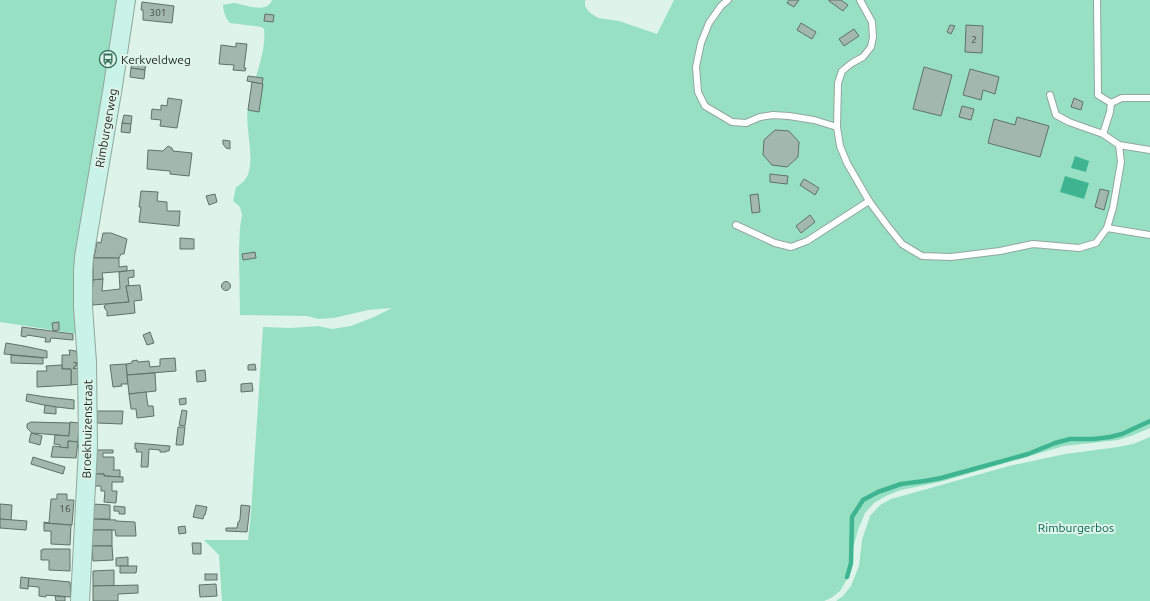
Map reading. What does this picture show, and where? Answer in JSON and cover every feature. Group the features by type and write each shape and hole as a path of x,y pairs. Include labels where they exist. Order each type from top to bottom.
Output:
{"street":[{"name":"Rimburgerweg","path":"84,257 126,0"},
{"name":"Broekhuizenstraat","path":"80,601 88,447 87,362 83,307 84,257"}],"lane":[{"path":"728,0 721,6 709,23 696,68 698,92 705,106 732,122 746,123 760,117 781,115 814,120 837,127"},
{"path":"860,0 872,22 873,37 871,47 862,57 842,71 838,83 837,127 840,146 847,163 869,201 902,244 922,256 952,257 1000,251 1033,244 1079,248 1096,243 1107,228 1113,208 1121,162 1119,145"},
{"path":"1097,0 1098,95 1111,104"},
{"path":"1050,95 1056,115 1069,122 1103,134 1119,145 1150,150"},
{"path":"1111,104 1122,98 1150,98"},
{"path":"1103,134 1111,104"},
{"path":"736,225 775,243 791,247 807,241 869,201"},
{"path":"1107,228 1150,235"}],"green space":[{"path":"0,0 119,0 78,334 0,322"},
{"path":"272,0 585,0 585,6 589,12 598,18 619,21 657,34 674,0 1150,0 1150,428 1118,440 1064,446 940,482 901,490 886,496 874,503 865,513 853,548 853,564 849,576 840,591 824,601 222,601 219,555 204,540 248,540 263,327 291,328 318,326 332,329 351,326 392,308 368,310 334,318 318,319 307,316 240,315 239,252 242,215 240,207 233,201 236,187 242,183 248,175 250,151 247,114 263,48 264,29 261,27 230,23 225,15 223,5 235,3 261,8 266,7"},
{"name":"Rimburgerbos","path":"1150,437 1150,601 836,601 843,596 851,586 859,566 862,540 870,516 880,505 891,499 1009,466 1065,454 1133,444"}],"shaded area":[{"path":"1075,156 1089,161 1086,172 1071,168"},
{"path":"1065,176 1089,183 1084,199 1060,192"}],"building":[{"path":"789,0 799,0 794,7 787,3"},
{"path":"829,0 841,0 848,5 843,11"},
{"path":"142,2 174,6 172,23 143,20 143,10 141,10"},
{"path":"265,14 274,15 273,22 264,21"},
{"path":"801,23 816,32 812,39 797,30"},
{"path":"950,25 955,26 951,34 947,32"},
{"path":"966,25 983,26 982,53 965,52"},
{"path":"854,29 859,36 844,46 839,39"},
{"path":"236,43 247,44 244,68 246,68 245,71 233,70 234,65 219,64 221,45 236,47"},
{"path":"133,60 146,62 145,70 131,68"},
{"path":"924,67 952,75 941,116 913,109"},
{"path":"131,68 145,70 144,79 130,77"},
{"path":"970,69 999,77 995,94 983,90 981,100 963,95"},
{"path":"248,76 263,78 262,84 247,81"},
{"path":"252,82 263,84 259,112 248,110"},
{"path":"168,98 182,100 177,128 160,126 161,120 151,119 152,109 161,110 161,105 167,106"},
{"path":"1074,98 1083,102 1081,110 1071,107"},
{"path":"962,106 974,109 971,120 959,117"},
{"path":"124,115 132,116 131,124 122,123"},
{"path":"1017,117 1049,126 1040,157 988,143 994,119 1015,125"},
{"path":"122,123 131,124 130,133 121,132"},
{"path":"775,130 789,131 799,142 798,157 787,167 772,165 763,155 764,140"},
{"path":"223,140 230,141 230,149 226,148 223,144"},
{"path":"168,146 172,148 173,151 192,153 189,176 170,174 170,171 147,169 148,150 163,151"},
{"path":"770,174 788,176 787,184 770,182"},
{"path":"804,179 819,188 815,195 800,185"},
{"path":"1100,189 1109,191 1104,210 1095,207"},
{"path":"141,191 158,192 157,201 167,202 167,211 180,211 179,226 139,222"},
{"path":"215,194 217,202 209,205 206,196"},
{"path":"758,194 760,212 752,213 750,195"},
{"path":"810,215 815,222 801,233 796,226"},
{"path":"103,233 111,233 127,239 124,254 121,254 119,258 94,258 97,242 101,243"},
{"path":"180,238 194,239 194,249 180,249"},
{"path":"255,252 256,258 243,260 242,254"},
{"path":"93,258 119,258 119,267 127,266 127,271 102,273 103,279 93,280"},
{"path":"134,270 134,277 128,278 129,286 126,286 129,302 93,305 93,280 103,279 102,291 120,289 119,272"},
{"path":"226,281 231,286 226,291 221,286"},
{"path":"140,285 142,300 134,301 135,313 107,316 107,311 104,306 106,304 129,302 126,286"},
{"path":"59,322 59,330 53,331 52,323"},
{"path":"22,327 73,334 73,340 51,338 50,342 45,342 46,338 27,335 26,337 21,336"},
{"path":"150,332 154,343 147,345 143,335"},
{"path":"6,343 47,351 47,358 4,354"},
{"path":"69,350 76,351 77,356 81,356 80,384 71,385 71,369 62,369 62,355 70,355"},
{"path":"11,355 43,358 43,364 11,363"},
{"path":"175,358 176,371 127,375 126,364 132,363 132,361 149,361 150,367 160,366 160,359"},
{"path":"126,364 128,384 121,384 122,386 113,387 110,365"},
{"path":"255,364 256,370 248,370 248,365"},
{"path":"62,365 62,369 71,369 71,385 37,387 37,371 47,371 46,366"},
{"path":"205,370 206,381 197,382 196,371"},
{"path":"155,373 156,391 129,394 127,375"},
{"path":"252,383 253,391 241,392 241,384"},
{"path":"146,392 148,406 153,406 154,416 137,418 136,409 131,409 129,394"},
{"path":"27,394 74,400 74,409 48,406 26,401"},
{"path":"186,398 186,404 180,405 179,399"},
{"path":"45,405 56,407 56,414 44,413"},
{"path":"182,410 187,411 185,426 179,425"},
{"path":"97,411 123,411 122,424 97,423"},
{"path":"31,422 70,423 69,436 32,433 27,428 27,424"},
{"path":"70,422 79,423 78,442 68,441 68,448 60,448 60,445 54,444 55,435 69,436"},
{"path":"178,427 185,427 183,445 176,445"},
{"path":"31,433 42,436 40,445 29,442"},
{"path":"68,441 78,442 76,458 51,457 53,446 68,448"},
{"path":"135,443 170,446 169,451 166,452 149,449 148,467 141,467 142,452 136,452 137,449 135,449"},
{"path":"92,450 113,450 113,453 103,453 103,457 114,457 113,470 120,470 120,477 104,476 104,474 92,474"},
{"path":"33,457 65,467 63,474 31,464"},
{"path":"92,474 123,477 123,482 112,482 112,491 117,491 116,503 104,502 105,491 101,491 101,486 91,486"},
{"path":"57,494 67,494 67,500 74,500 72,525 44,523 49,523 51,499 57,499"},
{"path":"0,504 12,505 11,520 0,519"},
{"path":"92,504 110,505 110,519 92,519"},
{"path":"196,505 207,507 203,519 193,517"},
{"path":"241,505 250,506 247,532 226,531 226,528 237,528 240,519"},
{"path":"114,506 125,507 125,514 119,514 119,511 114,511"},
{"path":"0,519 27,521 26,530 0,528"},
{"path":"92,519 135,522 136,536 116,536 115,530 92,530"},
{"path":"44,523 71,525 70,545 51,544 51,531 44,531"},
{"path":"185,526 186,533 179,534 178,527"},
{"path":"92,530 112,530 112,546 92,546"},
{"path":"192,543 201,543 201,554 193,554"},
{"path":"92,546 112,546 113,560 93,561"},
{"path":"70,549 70,571 49,570 49,560 41,560 41,550"},
{"path":"128,557 128,566 116,566 116,558"},
{"path":"120,566 137,566 136,573 120,573"},
{"path":"114,570 114,586 93,586 93,571"},
{"path":"205,574 217,574 217,580 205,580"},
{"path":"21,577 29,578 28,589 20,588"},
{"path":"29,578 70,582 71,597 46,595 46,597 39,596 39,587 28,586"},
{"path":"216,584 217,596 200,597 199,585"},
{"path":"138,585 138,593 118,594 118,601 93,601 93,586"},
{"path":"55,596 65,597 65,601 56,601"}],"waterway":[{"path":"847,577 851,563 852,517 863,500 878,492 901,484 941,478 1028,454 1055,443 1070,439 1094,439 1122,434 1150,421"}],"place":[{"name":"Kerkveldweg","path":"108,59"}]}
